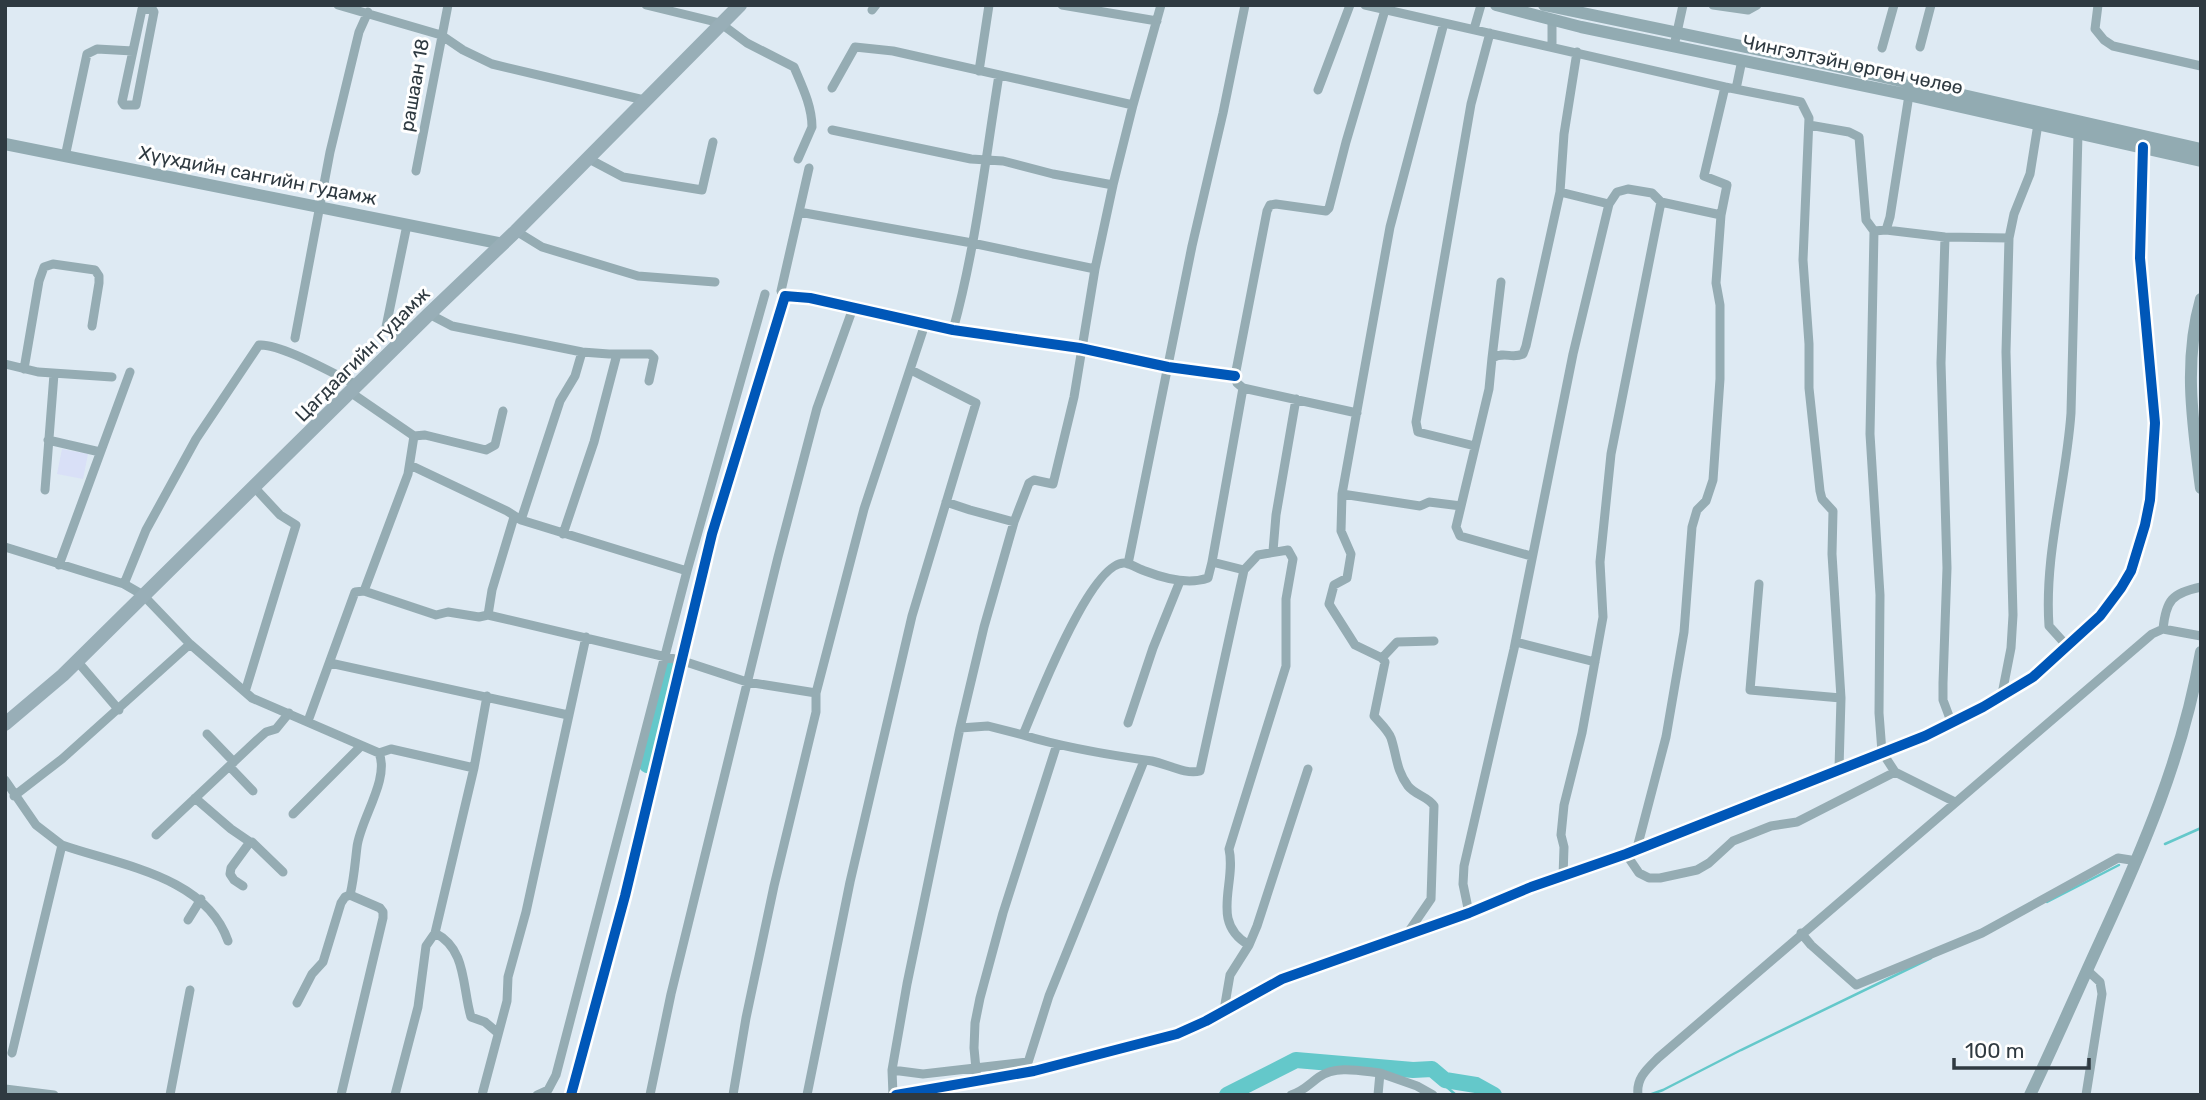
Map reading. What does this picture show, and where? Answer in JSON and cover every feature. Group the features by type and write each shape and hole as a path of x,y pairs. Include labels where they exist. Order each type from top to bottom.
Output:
{"main road":[{"name":"Цагдаагийн гудамж","path":"5,724 78,661 398,343 516,232 740,5"},
{"name":"Чингэлтэйн өргөн чөлөө","path":"1496,5 1552,19 1813,61 2201,149"},
{"name":"Чингэлтэйн өргөн чөлөө","path":"1544,5 1742,60 2201,161"},
{"name":"Хүүхдийн сангийн гудамж","path":"5,144 503,244"},
{"path":"2201,299 2193,331 2190,374 2201,488"},
{"path":"2030,1095 2137,861 2178,753 2201,652"}],"street":[{"path":"338,5 355,7 441,35 463,50 492,64 644,100"},
{"name":"рашаан 18","path":"416,171 448,5"},
{"path":"646,5 720,23 747,43 794,66 812,121 798,159"},
{"path":"978,71 989,5"},
{"path":"1062,5 1157,21"},
{"path":"1161,5 1113,185 1094,269 1073,397 1052,484 1031,480 1014,522 978,648 907,984 892,1070 895,1095 977,1080 1162,1039 1191,1028 1282,979 1469,914 1531,887 1626,854 1952,724 2033,677 2100,615 2122,588 2131,571 2150,500 2155,423 2140,258 2143,147"},
{"path":"1128,564 1245,5"},
{"path":"1318,90 1350,5"},
{"path":"1365,5 1801,102 1806,108 1809,125 1803,260 1809,388 1820,491 1822,499 1833,511 1832,554 1840,698 1839,769"},
{"path":"1474,29 1481,5"},
{"path":"1675,40 1683,5"},
{"path":"1713,5 1748,10 1757,5"},
{"path":"1882,48 1894,5"},
{"path":"1920,47 1931,5"},
{"path":"2098,5 2095,29 2113,46 2201,66"},
{"path":"142,9 153,10 134,106 124,105 122,102 133,51 142,9"},
{"path":"1357,413 1243,388 1237,383 1235,376 1267,211 1270,205 1276,204 1326,211 1329,208 1385,10"},
{"path":"295,338 318,208 343,95 359,33 368,12"},
{"path":"1552,19 1552,47"},
{"path":"1407,935 1431,899 1434,806 1410,788 1394,757 1391,738 1374,716 1385,662 1355,645 1329,604 1334,585 1347,578 1351,554 1340,531 1342,494 1390,227 1444,23"},
{"path":"1475,446 1418,432 1416,422 1468,118 1490,33"},
{"path":"832,88 855,47 893,51 1133,105"},
{"path":"65,156 87,54 97,49 133,51"},
{"path":"1492,358 1501,353 1519,356 1523,354 1526,346 1560,192 1564,134 1577,52"},
{"path":"1736,89 1742,60"},
{"path":"953,330 965,287 999,75"},
{"path":"1637,848 1666,737 1684,632 1692,527 1697,510 1706,501 1713,480 1720,379 1720,305 1716,283 1721,215 1727,185 1704,176 1725,86"},
{"path":"1886,230 1909,95"},
{"path":"2002,694 2011,648 2013,615 2006,352 2009,238 2014,214 2030,174 2038,124"},
{"path":"1809,125 1859,136 1866,220 1874,231 1870,434 1880,594 1882,752 1895,772 1955,802"},
{"path":"832,131 1113,185"},
{"path":"2067,646 2049,626 2050,565 2068,450 2071,412 2078,133"},
{"path":"589,159 623,177 702,190 713,142"},
{"path":"808,168 781,291 953,330 1080,348 1168,367 1235,376"},
{"path":"1469,914 1463,884 1464,866 1516,642 1567,379 1609,204 1617,192 1628,189 1652,193 1661,202 1721,215"},
{"path":"1560,192 1609,204"},
{"path":"1563,877 1564,805 1603,617 1600,569 1611,454 1661,202"},
{"path":"799,212 972,243 1094,269"},
{"path":"398,343 386,327 407,225"},
{"path":"1874,231 1945,237 2009,238"},
{"path":"516,232 542,247 638,276 715,282"},
{"path":"1945,237 1941,363 1947,568 1943,683 1944,700 1952,724"},
{"path":"24,369 39,281 44,268 53,264 95,270 99,283 92,326"},
{"path":"1501,282 1489,389 1456,527 1458,535 1531,556"},
{"path":"537,1095 548,1090 556,1075 687,571 765,294"},
{"path":"570,1095 625,896 712,534 783,299 788,294"},
{"path":"650,1095 671,994 817,408 853,308"},
{"path":"429,314 452,326 582,352 648,353 652,355 649,381"},
{"path":"733,1095 771,899 816,712 816,693 867,498 925,324"},
{"path":"753,341 770,344"},
{"path":"124,584 146,530 196,439 259,345 290,354 353,389 414,436 425,435 486,450 495,446 503,411"},
{"path":"488,615 492,590 517,518 560,401 575,376 582,352"},
{"path":"563,534 594,442 617,354"},
{"path":"5,364 54,373 112,377"},
{"path":"807,1095 850,882 912,616 976,403 911,370"},
{"path":"59,565 130,372"},
{"path":"45,490 54,373"},
{"path":"1023,735 1053,663 1084,604 1110,568 1124,563 1180,581 1208,578 1243,388"},
{"path":"1273,551 1276,515 1296,399"},
{"path":"364,591 410,466 414,436"},
{"path":"48,440 100,452"},
{"path":"410,466 517,518 687,571"},
{"path":"245,692 296,524 280,515 254,487"},
{"path":"1342,494 1420,506 1429,502 1461,506"},
{"path":"946,502 1014,522"},
{"path":"5,547 124,584 144,595 190,644 251,698 379,753 391,749 474,768"},
{"path":"960,728 988,726 1057,744 1192,772 1200,771 1244,570 1258,555 1288,550 1293,559 1286,599 1286,666 1229,849 1231,869 1225,902 1228,917 1239,939 1249,945"},
{"path":"1212,562 1244,570"},
{"path":"1128,723 1153,648 1180,581"},
{"path":"1759,584 1749,690 1840,698"},
{"path":"2163,629 2165,610 2172,598 2182,591 2201,587"},
{"path":"308,721 355,592 364,591 436,615 441,616 448,612 479,617 488,615 683,661 747,682 816,693"},
{"path":"1637,1095 1637,1085 1642,1074 1658,1058 2152,634 2163,629 2201,636"},
{"path":"482,1095 507,1000 508,977 526,912 586,636"},
{"path":"1382,658 1397,642 1434,640"},
{"path":"1516,642 1595,662"},
{"path":"14,796 62,759 190,644"},
{"path":"78,661 119,709"},
{"path":"330,663 568,715"},
{"path":"395,1095 418,1007 426,946 435,933 474,768 487,696"},
{"path":"156,835 266,732 276,729 289,713"},
{"path":"207,734 253,791"},
{"path":"977,1080 975,1023 979,998 1057,744"},
{"path":"293,814 362,746"},
{"path":"350,895 356,868 357,846 382,768 379,753"},
{"path":"1026,1067 1049,996 1144,761"},
{"path":"1224,1010 1230,975 1249,945 1308,769"},
{"path":"1626,854 1639,873 1649,878 1697,870 1733,841 1772,826 1797,822 1895,772"},
{"path":"5,780 36,825 62,845 148,873 192,893 216,916 228,941"},
{"path":"195,797 231,829 252,842 283,872"},
{"path":"243,886 230,874 231,868 250,842"},
{"path":"12,1053 62,845"},
{"path":"1801,933 1856,985 1982,933 2118,858 2137,861"},
{"path":"297,1003 312,974 323,962 345,897 350,895 380,908 383,918 341,1095"},
{"path":"188,920 201,900"},
{"path":"435,933 455,950 471,1017 485,1022 498,1033"},
{"path":"2087,970 2100,982 2102,994 2087,1095"},
{"path":"170,1095 190,990"},
{"path":"892,1070 923,1074 976,1067 1026,1067"},
{"path":"1291,1095 1305,1092 1320,1076 1347,1070 1380,1073 1418,1086 1433,1095"},
{"path":"1378,1095 1380,1073"},
{"path":"5,1089 54,1095"}],"shaded area":[{"path":"62,449 88,454 83,479 57,474"}],"waterway":[{"path":"647,765 673,667"},
{"path":"2165,844 2201,828"},
{"path":"2047,902 2119,865"},
{"path":"1649,1095 1931,958"},
{"path":"1227,1095 1296,1060 1413,1070 1432,1069 1445,1080 1476,1085 1494,1095"},
{"path":"1413,1070 1434,1076 1456,1095"}],"cycle path":[{"path":"896,1095 1034,1071 1177,1034 1282,979 1626,854 1925,736 1983,707 2033,677 2100,616 2121,588 2131,571 2145,525 2150,500 2155,423 2140,258 2143,147"},
{"path":"571,1095 625,896 712,534 785,296 810,298 953,330 1080,348 1168,367 1235,376"}]}
